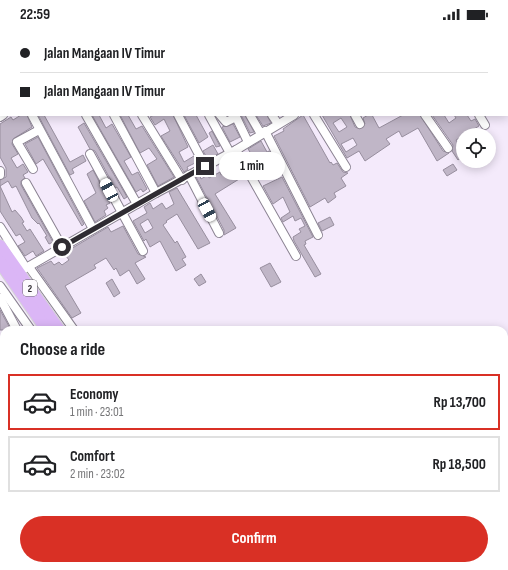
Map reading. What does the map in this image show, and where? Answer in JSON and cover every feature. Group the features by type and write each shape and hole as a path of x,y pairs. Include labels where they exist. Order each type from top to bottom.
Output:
{"highway":[{"name":"2","path":"0,246 56,326"},
{"name":"2","path":"0,262 44,326"}],"street":[{"path":"32,116 93,229"},
{"path":"87,116 137,204"},
{"path":"115,116 156,192"},
{"path":"143,116 185,178 219,233"},
{"path":"179,116 205,166"},
{"path":"210,116 296,256"},
{"path":"221,116 226,122 236,118 248,142"},
{"path":"251,116 263,133 318,235"},
{"path":"273,116 278,124"},
{"path":"28,268 156,192 233,152 292,116"},
{"path":"315,116 346,167"},
{"path":"356,116 360,124"},
{"path":"426,116 448,148"},
{"path":"480,116 485,126"},
{"path":"33,169 17,142 39,130"},
{"path":"90,154 143,251"},
{"path":"26,183 62,247"},
{"path":"0,227 71,326"},
{"path":"0,284 28,326"},
{"path":"0,298 15,326"}],"building":[{"path":"19,116 27,116 32,127 13,139 12,144 18,154 11,158 17,168 23,164 28,172 23,175 25,178 21,181 21,185 53,242 49,244 45,237 47,236 39,223 38,224 32,218 16,186 12,188 8,181 0,186 0,180 6,177 6,168 0,157 0,124 11,117 13,120"},
{"path":"39,116 45,116 70,162 83,155 86,161 72,169 74,173 70,175"},
{"path":"93,116 100,116 106,128 112,124 131,157 124,161 132,175 138,172 147,189 143,192 141,189 136,192"},
{"path":"121,116 129,116 136,129 142,126 174,177 158,186 147,165 157,159 149,148 140,153"},
{"path":"173,116 188,147 179,152 184,162 194,156 197,162 187,167 188,169 184,172 161,136 170,131 164,119 155,125 150,117"},
{"path":"185,116 197,116 208,137 199,143"},
{"path":"242,116 246,116 254,132 250,133"},
{"path":"257,116 268,116 271,123 263,126"},
{"path":"304,116 330,163 331,162 333,165 337,163 343,172 348,173 341,178 346,186 334,193 336,197 328,203 325,198 310,207 274,136 284,131 283,129"},
{"path":"323,116 350,116 355,127 360,129 365,124 363,118 366,116 373,116 379,128 401,116 421,116 443,151 449,153 437,161 418,128 402,137 399,131 386,139 390,144 365,161 359,151 347,158","holes":["341,118 347,127 339,132 333,123","353,138 357,145 346,152 341,144"]},
{"path":"433,116 445,116 449,123 456,118 455,116 468,116 471,121 475,119 479,126 476,128 456,128 456,157 452,151 453,145"},
{"path":"84,123 127,197 124,199 117,187 115,188 95,151 90,149 78,127"},
{"path":"233,124 240,137 230,142 222,127"},
{"path":"212,131 220,146 216,147 209,133"},
{"path":"38,137 84,224 82,226 43,159 36,164 25,144"},
{"path":"261,141 267,152 269,151 277,167 270,174 268,171 258,177 245,155 250,152 248,149"},
{"path":"213,145 218,154 208,159 203,151"},
{"path":"237,163 244,176 215,194 236,228 224,235 224,230 196,177 200,176 201,179 208,175 209,178 220,172 221,175 233,169 232,166"},
{"path":"453,164 457,170 447,176 443,170"},
{"path":"93,170 110,203 106,205 108,208 104,211 106,215 95,222 84,201 96,193 87,174"},
{"path":"282,177 313,237 305,241 306,244 304,245 321,274 315,277 293,237 301,232 299,229 305,226 301,218 295,221 293,216 283,222 281,218 290,212 283,197 273,204 263,186"},
{"path":"0,186 12,212 15,210 21,217 24,222 22,223 27,231 30,229 44,251 36,256 33,251 25,256 18,246 25,242 20,234 16,236 0,211"},
{"path":"177,188 210,243 198,249 177,214 166,221 167,222 163,225 175,243 177,241 186,257 182,259 186,265 176,271 160,241 150,247 146,239 144,241 133,221 147,213 144,207 150,203 153,209 162,203 166,209 174,204 169,192","holes":["148,219 153,228 145,233 140,224"]},
{"path":"330,217 334,225 322,231 318,223"},
{"path":"123,226 138,254 146,257 135,263 145,279 137,284 129,270 120,276 116,268 114,270 106,258 94,265 96,268 65,286 81,313 72,318 37,268 51,261 54,265 59,262 62,265 69,260 66,256 71,253 69,250 108,227 111,232"},
{"path":"270,263 281,282 271,287 260,268"},
{"path":"201,274 206,282 199,286 194,279"},
{"path":"112,279 120,293 114,297 106,283"},
{"path":"0,310 9,326 0,326"}],"route":[{"path":"62,247 156,192 182,180 205,166"}]}
